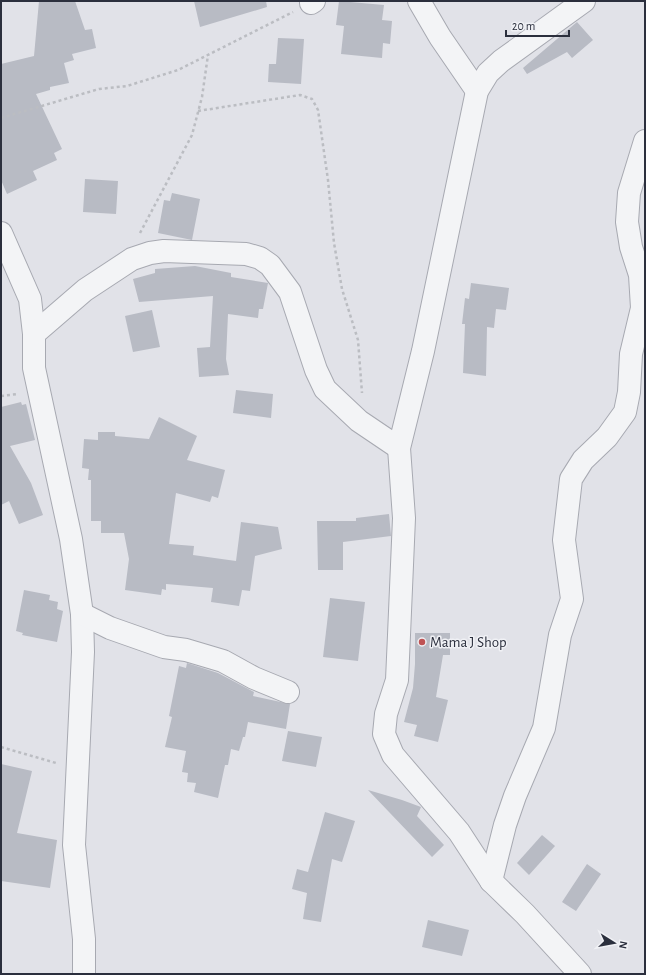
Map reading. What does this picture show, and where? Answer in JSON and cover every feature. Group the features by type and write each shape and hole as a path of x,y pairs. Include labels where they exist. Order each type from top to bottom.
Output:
{"street":[{"path":"419,1 444,43 477,91"},
{"path":"580,974 525,914 491,881 459,832 393,755 384,734 386,714 397,680 404,518 400,448 452,221 477,91 488,73 501,61 584,1"},
{"path":"491,881 510,811 544,728 560,635 572,599 564,540 571,479 583,460 607,437 625,412 629,392 631,354 642,308 640,276 631,247 627,222 628,194 645,141"},
{"path":"1,233 30,299 34,334 34,368 71,539 82,614 74,845 84,939 84,974"},
{"path":"34,334 85,290 132,259 150,253 164,251 246,254 260,258 270,265 290,292 316,370 325,389 359,421 400,448"},
{"path":"82,614 110,628 164,647 186,650 223,661 254,678 288,692"}],"path":[{"path":"1,118 99,89 127,86 178,70 313,2"},
{"path":"132,259 143,227 192,135 198,111 208,54"},
{"path":"198,111 300,95 312,99 318,110 328,180 334,243 342,289 358,340 362,394 359,421"},
{"path":"1,747 77,769"}],"building":[{"path":"39,1 75,1 85,30 92,29 96,48 72,54 74,60 64,63 69,83 50,87 50,90 36,94 62,149 54,153 57,160 33,171 37,180 7,194 1,180 1,64 34,56"},
{"path":"194,1 266,1 267,7 200,27"},
{"path":"339,1 384,5 382,20 392,21 390,44 383,43 382,58 341,54 344,26 336,25"},
{"path":"577,22 593,40 572,58 567,52 527,74 523,68"},
{"path":"278,38 304,39 301,84 268,82 269,64 276,64"},
{"path":"85,179 118,181 116,214 83,212"},
{"path":"172,193 200,199 192,240 158,233 164,200 170,201"},
{"path":"195,266 231,273 231,277 268,283 263,309 259,309 258,318 228,314 226,359 229,375 199,377 197,348 210,347 213,296 139,302 133,279 155,273 155,269"},
{"path":"471,283 509,288 506,310 496,309 494,328 487,327 486,376 463,373 465,324 462,324 465,298 469,299"},
{"path":"152,310 160,347 133,352 125,316"},
{"path":"236,390 273,394 271,418 233,413"},
{"path":"21,402 22,405 26,404 35,440 10,446 31,483 43,515 19,524 9,501 1,505 1,407"},
{"path":"159,417 197,436 187,460 225,470 218,498 212,496 210,502 176,493 169,544 194,546 193,555 236,561 241,522 278,527 282,549 255,556 250,591 242,590 239,606 211,602 213,588 166,584 166,590 162,589 161,595 125,590 129,559 124,533 101,533 101,521 91,521 91,480 88,480 89,469 82,468 84,439 98,440 98,432 115,432 115,436 149,439"},
{"path":"389,514 391,536 343,542 343,570 318,570 317,521 356,521 356,518"},
{"path":"24,590 50,595 49,600 58,602 57,609 63,611 57,642 22,635 23,633 16,631"},
{"path":"330,598 365,602 358,661 323,657"},
{"path":"415,633 450,633 450,655 443,655 436,697 448,700 438,742 414,736 417,725 404,722 413,688"},
{"path":"187,663 218,673 254,692 253,696 290,704 286,729 248,722 245,737 243,737 239,751 231,749 228,765 225,765 218,798 194,792 196,783 187,782 188,773 182,772 186,751 165,747 172,717 169,716 179,666 186,668"},
{"path":"288,731 322,737 316,767 282,761"},
{"path":"1,764 32,771 17,833 57,840 50,888 1,881"},
{"path":"368,790 421,807 417,816 444,845 432,857"},
{"path":"325,812 355,821 342,862 332,859 321,922 303,919 307,893 292,889 297,869 308,872"},
{"path":"542,835 555,846 529,875 517,863"},
{"path":"587,864 601,874 576,911 562,902"},
{"path":"428,920 469,930 462,956 422,947"}],"place":[{"name":"Mama J Shop","path":"422,642"}]}
